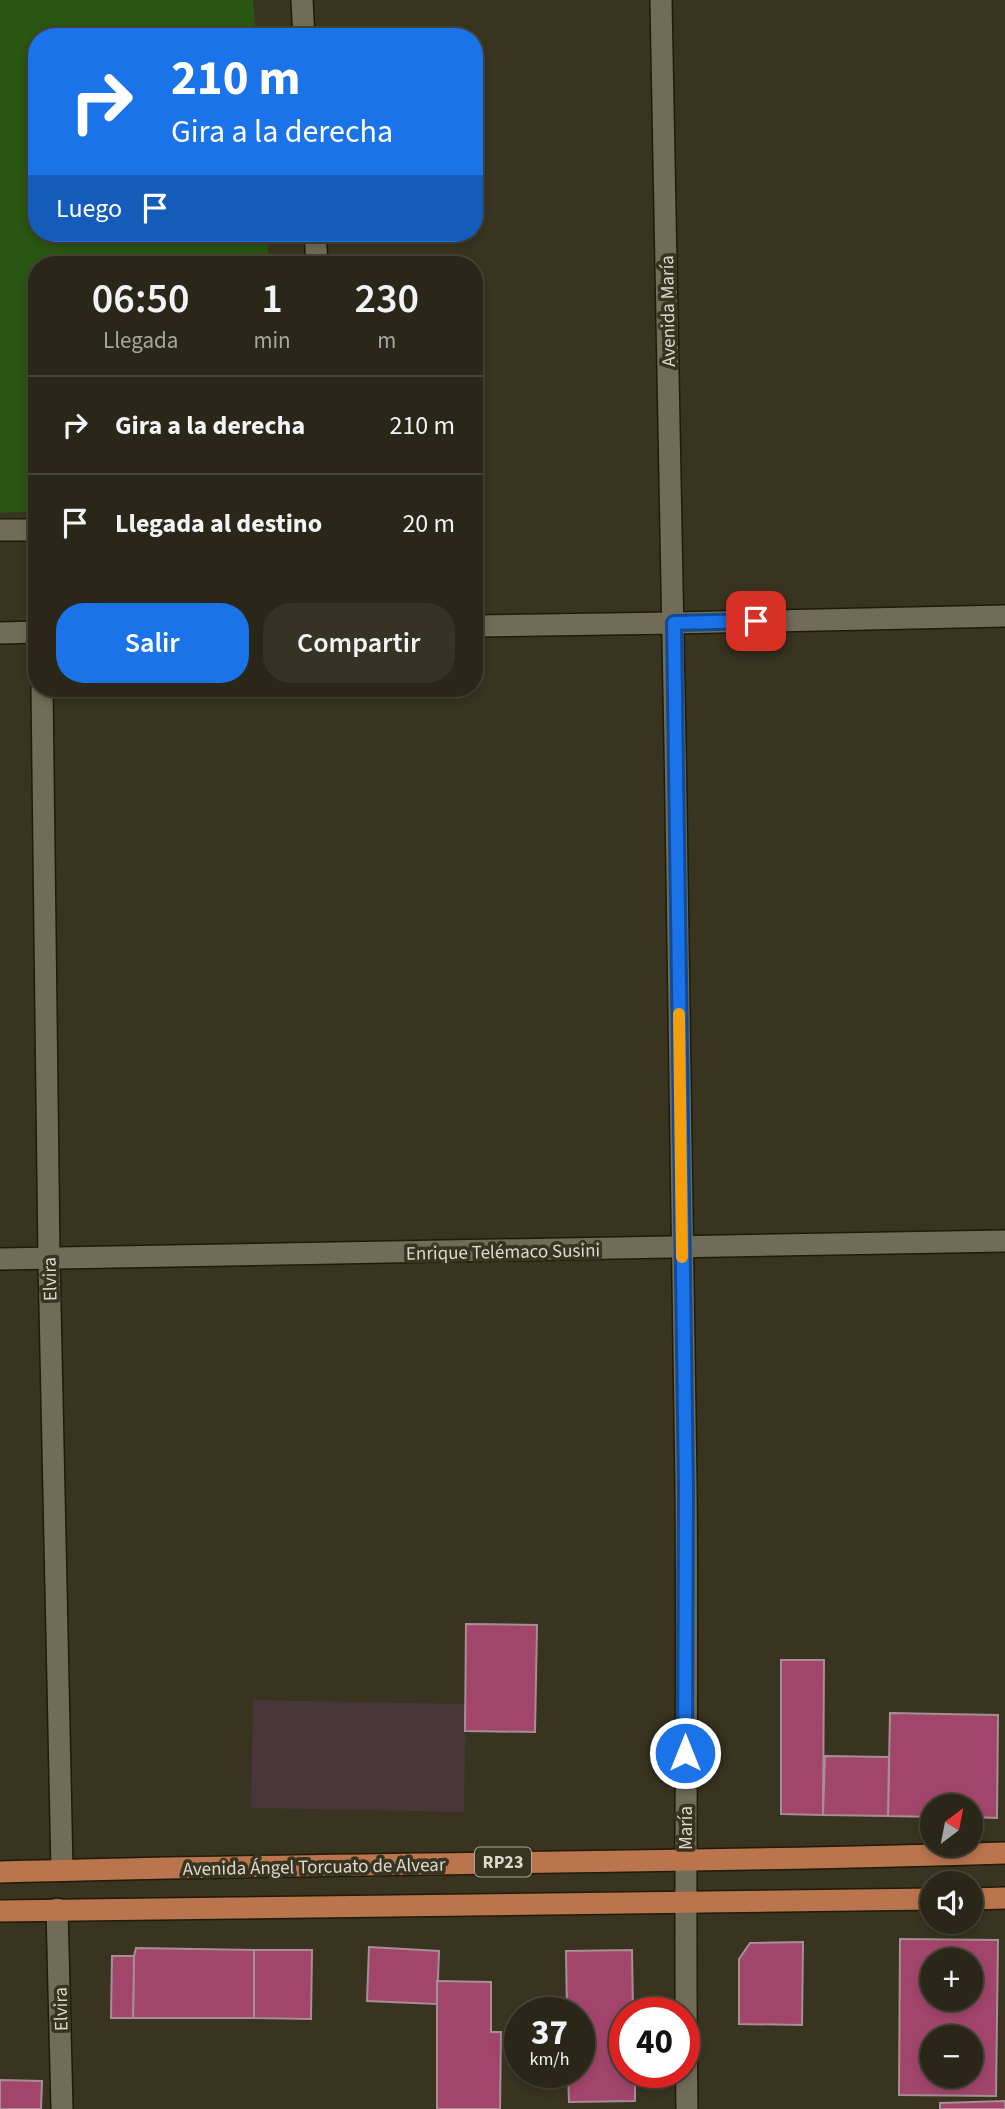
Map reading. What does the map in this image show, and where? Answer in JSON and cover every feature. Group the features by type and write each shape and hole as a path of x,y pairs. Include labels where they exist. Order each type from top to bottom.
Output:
{"main road":[{"name":"Avenida Ángel Torcuato de Alvear","path":"0,1872 685,1859 837,1859 1005,1853"},
{"path":"983,1899 1005,1898"},
{"name":"Avenida Ángel Torcuato de Alvear","path":"0,1911 920,1899"}],"street":[{"path":"302,0 304,28"},
{"name":"Avenida María","path":"661,0 674,623"},
{"path":"0,530 28,530"},
{"path":"483,626 1005,616"},
{"name":"María","path":"674,623 686,1489 684,1903 687,2109"},
{"path":"0,633 28,632"},
{"name":"Elvira","path":"42,697 49,1258 62,1870"},
{"name":"Enrique Telémaco Susini","path":"0,1259 1005,1241"},
{"name":"Elvira","path":"57,1909 62,2109"}],"shaded area":[{"path":"253,1700 466,1704 464,1812 251,1808"}],"green space":[{"path":"0,0 253,0 255,28 28,28 28,242 268,242 268,256 28,256 28,511 0,513"}],"building":[{"path":"466,1624 537,1625 535,1732 465,1731"},
{"path":"781,1660 824,1660 823,1815 781,1814"},
{"path":"890,1713 998,1715 997,1818 984,1818 984,1794 920,1794 920,1817 888,1816"},
{"path":"825,1756 889,1757 888,1816 823,1815"},
{"path":"900,1939 998,1940 996,2096 899,2095"},
{"path":"803,1942 802,2025 739,2024 739,1959 750,1943"},
{"path":"369,1947 439,1951 437,2004 367,2001"},
{"path":"136,1948 254,1950 254,2018 133,2018"},
{"path":"254,1950 312,1950 311,2019 254,2018"},
{"path":"632,1950 633,1997 609,1997 609,2088 635,2088 635,2101 569,2102 569,2088 595,2088 595,1997 567,1997 566,1951"},
{"path":"112,1956 134,1956 133,2018 111,2018"},
{"path":"437,1981 491,1982 491,2032 501,2032 500,2109 437,2109"},
{"path":"0,2080 42,2081 41,2109 0,2109"},
{"path":"1005,2101 1005,2109 940,2109 940,2103"}],"slow traffic":[{"path":"679,1014 682,1257"}],"route":[{"path":"685,1753 686,1489 674,623 756,621"}]}
